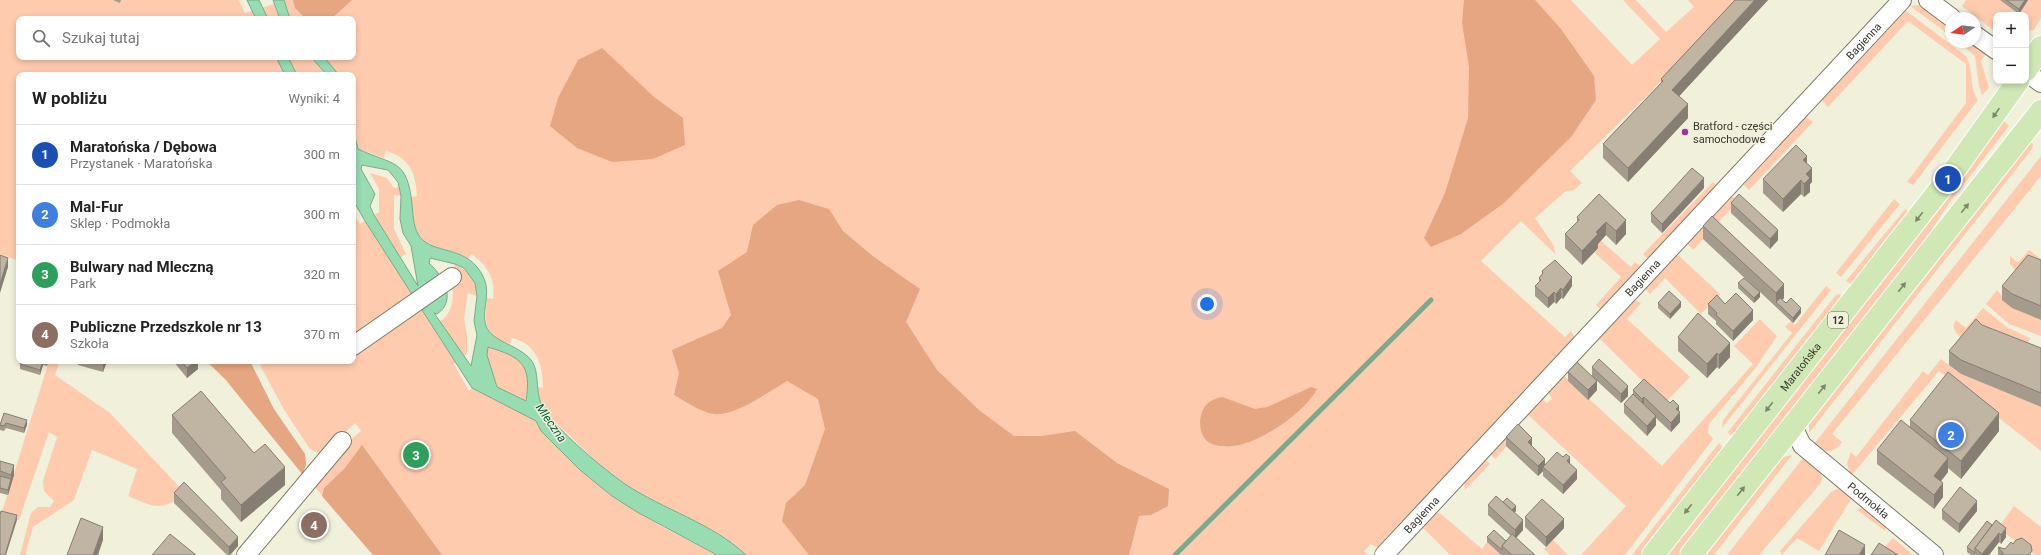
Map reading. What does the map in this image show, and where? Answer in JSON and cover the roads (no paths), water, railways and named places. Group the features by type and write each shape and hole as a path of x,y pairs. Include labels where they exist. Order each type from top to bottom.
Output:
{"main road":[{"path":"2029,66 2041,47"},
{"name":"Maratońska","path":"1654,555 1948,179 2016,84"},
{"path":"1691,555 2041,111"}],"street":[{"name":"Bagienna","path":"1384,555 1902,0"},
{"path":"1928,0 1945,13"},
{"path":"1981,39 1993,48"},
{"path":"2029,73 2041,83"},
{"path":"356,344 452,277"},
{"path":"1795,423 1796,433 1802,445"},
{"path":"246,555 342,441"},
{"path":"1779,443 1790,441 1802,445"},
{"name":"Podmokła","path":"1802,445 1934,555"}],"water":[{"path":"247,0 259,0 267,16 255,16"},
{"path":"273,0 284,0 289,16 279,16"},
{"path":"278,60 290,60 296,72 284,72"},
{"path":"314,60 326,60 336,72 324,72"},
{"name":"Mleczna","path":"356,141 358,149 397,166 407,178 415,227 423,240 429,244 462,255 470,260 483,275 487,291 485,312 486,326 494,336 520,351 531,360 536,372 538,393 542,407 555,423 584,451 625,484 656,502 703,525 733,544 746,555 717,555 637,512 612,496 580,470 541,431 536,421 472,388 356,205","holes":["362,165 388,170 398,182 401,196 400,219 403,233 411,246 418,286 374,215 370,206 375,194 361,169","430,258 455,264 464,268 475,283 477,296 474,321 477,335 471,366 434,313 437,314 443,308 447,295 443,281 429,263","488,347 509,354 522,364 527,378 526,401 497,387 487,355"]}],"waterway":[{"path":"1175,555 1431,300"}],"place":[{"name":"Bratford - części samochodowe","path":"1685,132"},
{"name":"Maratońska / Dębowa","path":"1948,179"},
{"name":"Mal-Fur","path":"1951,435"},
{"name":"Bulwary nad Mleczną","path":"416,455"},
{"name":"Publiczne Przedszkole nr 13","path":"314,525"}]}
